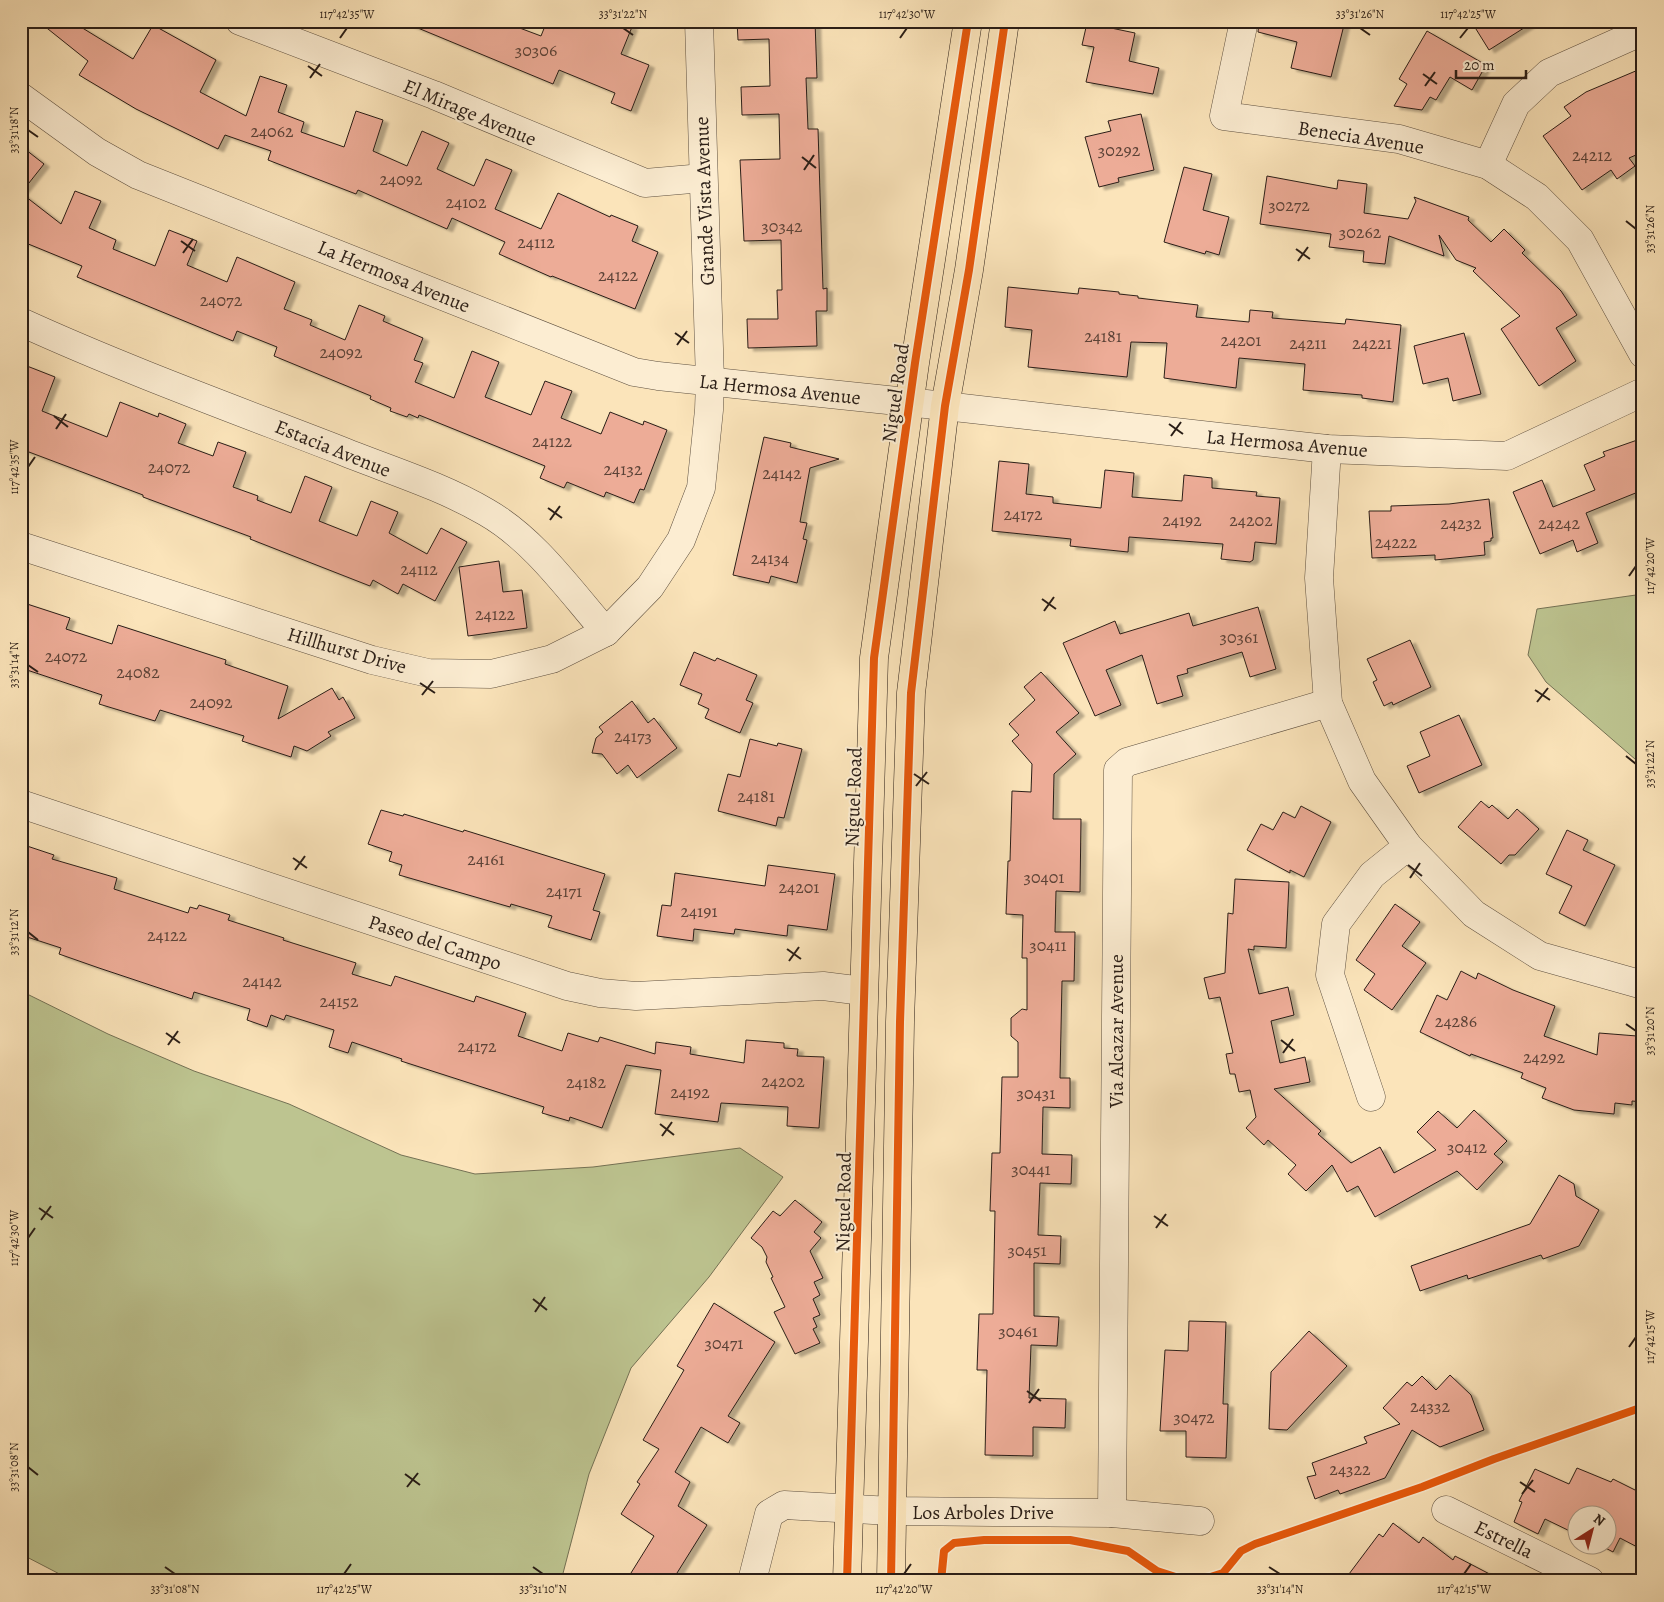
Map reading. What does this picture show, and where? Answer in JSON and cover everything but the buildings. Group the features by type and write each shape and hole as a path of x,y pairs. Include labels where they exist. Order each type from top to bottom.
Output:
{"main road":[{"name":"Niguel Road","path":"847,1581 874,658 909,404 968,21"},
{"path":"891,1581 898,1158 911,693 945,406 969,270 1005,21"},
{"path":"898,1158 888,1146 882,1130 883,1010 877,998 863,990 878,970 884,955 888,863 894,852 906,844"}],"street":[{"name":"El Mirage Avenue","path":"240,21 434,95 644,183 703,178"},
{"name":"Grande Vista Avenue","path":"699,21 710,381"},
{"name":"Benecia Avenue","path":"1244,21 1224,116 1398,139 1488,165 1537,197 1580,240 1643,354"},
{"path":"1488,165 1516,104 1549,73 1643,32"},
{"name":"La Hermosa Avenue","path":"21,97 97,152 138,175 634,372 1327,449 1507,456 1643,392"},
{"name":"Estacia Avenue","path":"21,322 111,360 407,477 487,512 509,528 543,560 606,632"},
{"name":"Hillhurst Drive","path":"21,546 372,660 428,673 491,674 552,659 606,632 650,588 681,540 701,488 710,381"},
{"path":"1327,449 1319,578 1328,703 1362,781 1408,846 1474,914 1540,956 1630,983 1643,985"},
{"name":"Via Alcazar Avenue","path":"1112,1513 1118,770 1127,762 1328,703"},
{"name":"Paseo del Campo","path":"21,804 567,986 600,993 636,996 823,986 863,990"},
{"path":"1371,1097 1330,975 1336,924 1372,875 1408,846"},
{"name":"Los Arboles Drive","path":"752,1581 769,1514 784,1505 891,1511 1112,1513 1200,1521"},
{"name":"Estrella","path":"1446,1510 1590,1581"}],"green space":[{"path":"1643,594 1643,766 1546,682 1528,655 1537,609"},
{"path":"21,991 108,1034 194,1071 289,1104 401,1155 475,1174 593,1167 740,1148 783,1177 709,1277 631,1368 589,1474 561,1581 73,1581 21,1554"}],"cycle path":[{"path":"847,1581 874,658 915,363 968,21"},
{"path":"891,1581 900,1022 911,693 945,406 969,270 1005,21"},
{"path":"1198,1581 1223,1573 1241,1551 1255,1544 1422,1487 1494,1459 1643,1407"},
{"path":"941,1581 944,1551 954,1543 984,1540 1070,1540 1128,1551 1157,1571 1188,1581"}]}
